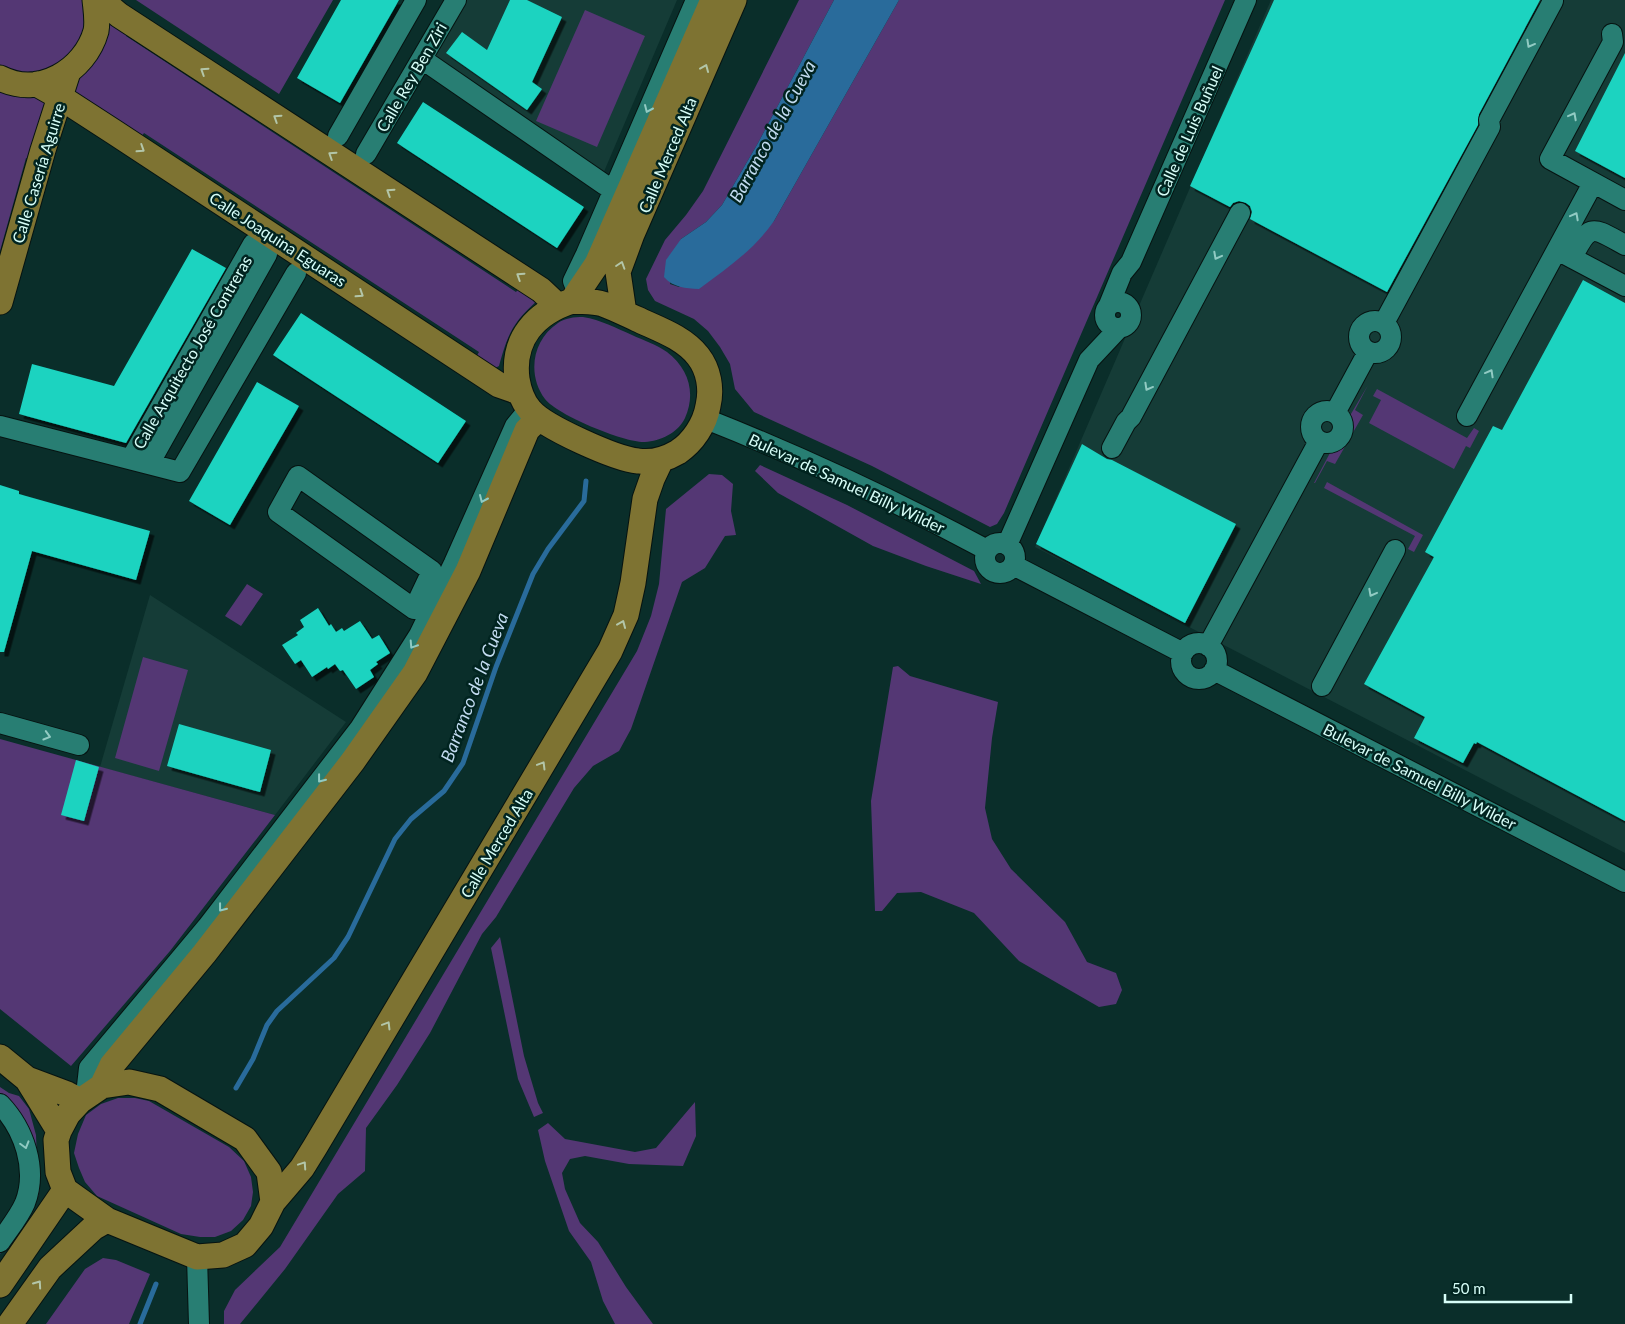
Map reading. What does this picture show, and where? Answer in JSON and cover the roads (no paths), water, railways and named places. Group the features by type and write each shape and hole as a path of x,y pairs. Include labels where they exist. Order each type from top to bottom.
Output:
{"main road":[{"path":"0,78 19,84 37,84 58,78 79,63 89,48 96,30 95,0"},
{"path":"100,0 150,36 541,290 570,300 601,303 676,337 698,356 708,375 710,395 706,419 694,437 678,452 661,460 639,461 618,456 555,428 529,407"},
{"name":"Calle Merced Alta","path":"570,300 601,256 713,0"},
{"name":"Calle Merced Alta","path":"624,313 618,272 632,234 734,0"},
{"name":"Calle Casería Aguirre","path":"0,302 43,150 68,72"},
{"name":"Calle Joaquina Eguaras","path":"37,84 100,123 499,385 529,407"},
{"path":"43,150 65,130 76,125 100,123"},
{"path":"197,1257 107,1220 65,1190 58,1172 56,1140 59,1131 68,1114 90,1094 216,939 353,761 415,674 468,571 527,430 529,407 516,366 519,346 529,329 543,315 570,300"},
{"name":"Calle Merced Alta","path":"197,1257 223,1255 245,1245 261,1226 273,1202 302,1168 610,651 626,615 634,583 645,499 661,460"},
{"path":"0,1057 27,1079 67,1094 90,1094 129,1082 160,1088 245,1139 268,1172 273,1202"},
{"path":"27,1079 59,1131"},
{"path":"0,1285 65,1190"},
{"path":"10,1324 50,1268 93,1228 107,1220"}],"street":[{"name":"Calle Rey Ben Ziri","path":"338,136 416,0"},
{"name":"Calle Rey Ben Ziri","path":"366,154 456,0"},
{"path":"570,300 573,281 696,0"},
{"name":"Calle de Luis Buñuel","path":"1007,545 1089,360 1090,348 1111,316 1122,273 1131,262 1246,0"},
{"path":"1208,646 1319,441 1329,443 1341,434 1343,424 1336,413 1368,352 1380,353 1388,346 1391,336 1390,330 1384,323 1490,127 1489,120 1553,1"},
{"path":"1612,34 1613,42 1550,159 1625,200"},
{"path":"422,59 605,185"},
{"path":"1572,258 1593,183"},
{"path":"1112,448 1126,422 1132,417 1165,357 1240,213"},
{"path":"1467,416 1572,258 1582,237 1593,230 1600,230 1625,245"},
{"name":"Calle Arquitecto José Contreras","path":"140,462 260,249"},
{"path":"1572,258 1625,286"},
{"path":"1572,258 1589,277 1625,297"},
{"name":"Calle de Luis Buñuel","path":"1111,316 1127,325 1130,322 1132,314 1129,307 1131,262"},
{"name":"Calle Arquitecto José Contreras","path":"0,426 180,472 296,273"},
{"name":"Bulevar de Samuel Billy Wilder","path":"706,419 869,490 987,550"},
{"path":"298,476 432,571 414,608 278,512 298,476"},
{"path":"997,544 1007,545 1015,555 1014,565 1007,572 997,574 992,572 986,565 985,555 987,550 997,544"},
{"path":"1322,686 1395,550"},
{"path":"1014,565 1182,653"},
{"path":"1196,643 1208,646 1215,653 1214,670 1205,678 1199,679 1188,675 1181,665 1182,653 1186,648 1196,643"},
{"name":"Bulevar de Samuel Billy Wilder","path":"1214,670 1625,882"},
{"path":"8,725 79,745"},
{"path":"0,1104 16,1124 24,1142 30,1174 24,1205 0,1242"},
{"path":"197,1257 199,1324"}],"water":[{"path":"834,0 899,0 766,232 739,258 699,289 684,288 668,281 664,277 666,260 681,239 706,222 722,205 758,143"}],"waterway":[{"name":"Barranco de la Cueva","path":"236,1088 253,1059 267,1025 277,1011 334,958 348,937 395,839 411,819 444,791 463,763 496,667 533,574 548,549 584,501 586,481"},
{"name":"Barranco de la Cueva","path":"140,1324 156,1284"}]}
